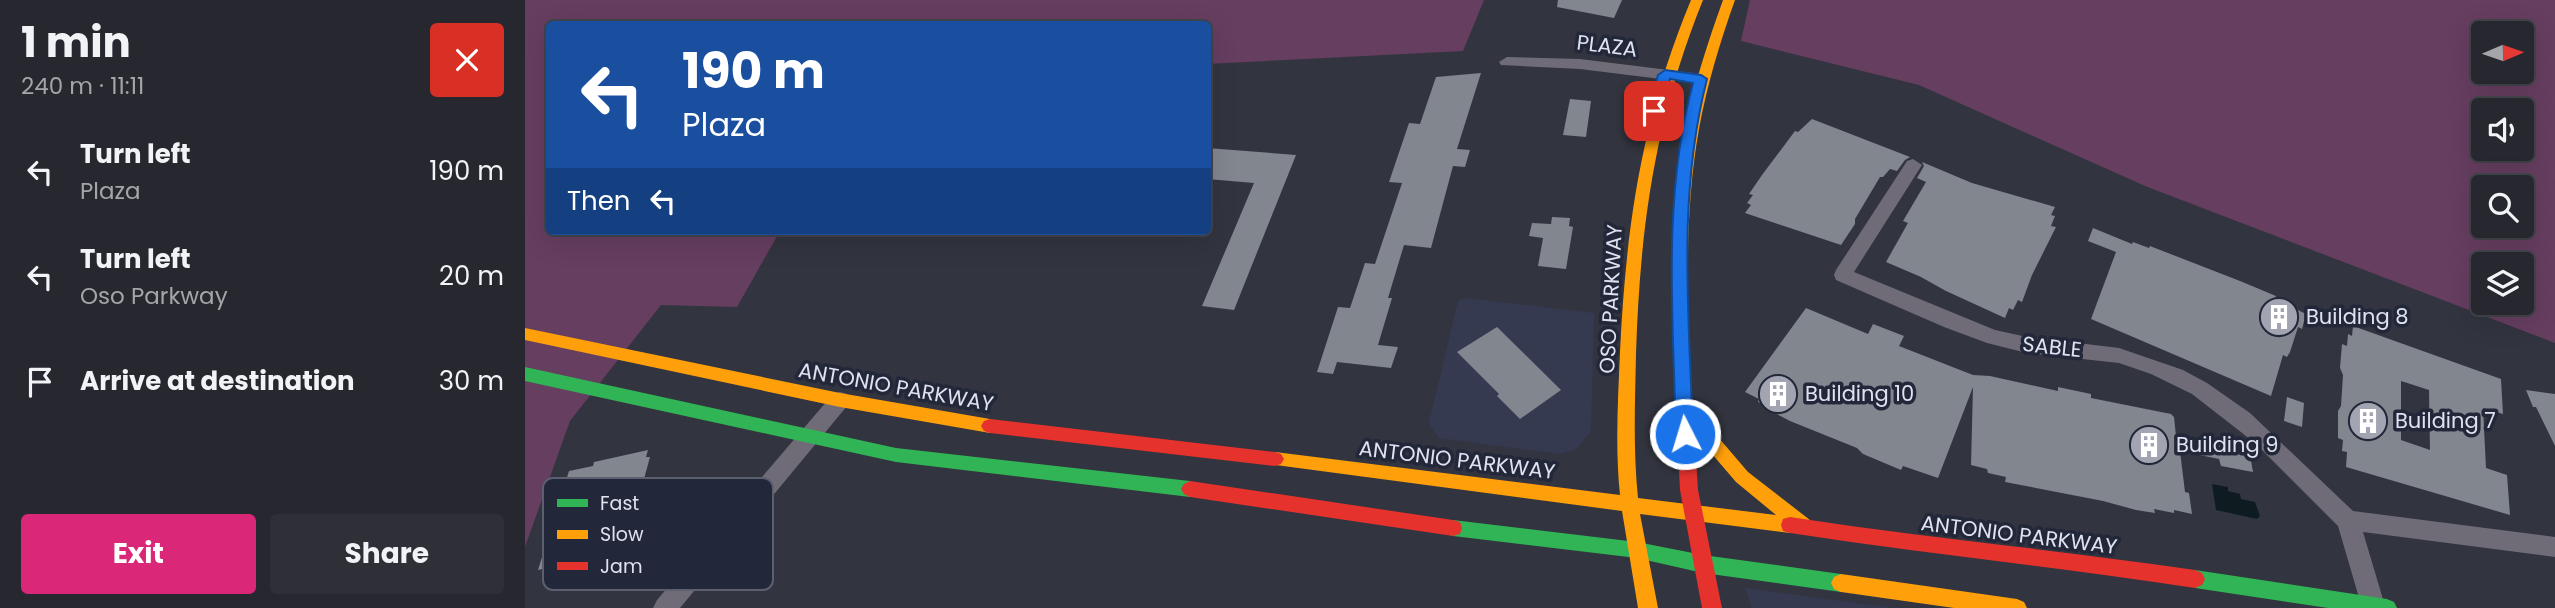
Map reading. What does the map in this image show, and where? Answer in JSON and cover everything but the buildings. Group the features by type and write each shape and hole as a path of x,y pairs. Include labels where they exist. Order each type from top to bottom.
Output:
{"main road":[{"name":"OSO PARKWAY","path":"1648,608 1630,503 1626,418 1632,270 1645,152 1665,75 1697,0"},
{"path":"1712,608 1693,514 1682,407 1679,220 1690,120 1701,79 1729,0"},
{"name":"ANTONIO PARKWAY","path":"525,334 840,400 990,426 1233,453 1630,503 1906,543 2073,560 2380,607"},
{"path":"525,374 896,455 1199,477 1423,524 1637,550 1703,564 2017,608"},
{"path":"1682,407 1723,457 1775,507 1803,526"},
{"path":"1199,477 1225,462 1233,453"}],"street":[{"name":"PLAZA","path":"1507,62 1559,61 1701,79"},
{"name":"SABLE","path":"1913,165 1843,275 1993,336 2041,348 2101,352 2136,360 2174,375 2207,393 2264,436 2337,512 2348,520"},
{"path":"773,478 840,400"},
{"path":"2380,607 2348,520 2555,548"},
{"path":"665,608 680,590"}],"shaded area":[{"path":"525,0 1484,0 1463,51 1211,64 1211,21 546,21 546,235 778,235 737,307 661,305 570,421 550,478 543,478 543,497 525,547"},
{"path":"1750,0 2555,0 2555,343 2482,315 2534,315 2534,252 2471,252 2471,311 2145,186 1919,85 1741,41"},
{"path":"1465,298 1594,313 1591,431 1577,449 1560,454 1439,438 1429,423 1458,301"},
{"path":"2212,484 2228,487 2228,491 2240,494 2241,499 2255,502 2260,516 2257,519 2216,510"},
{"path":"1745,588 1894,608 1752,608"}],"traffic: fast":[{"path":"525,374 896,455 1190,489"},
{"path":"1453,528 1637,550 1703,564 1841,583"},
{"path":"2195,579 2387,608"}],"traffic: slow":[{"path":"1648,608 1628,487 1626,427 1631,284 1640,201 1656,120 1667,80 1697,0"},
{"path":"1681,348 1680,256 1685,171 1701,88 1729,0"},
{"path":"525,334 840,400 990,426"},
{"path":"1682,407 1742,477 1803,526"},
{"path":"1275,459 1790,525"},
{"path":"1841,583 2017,608"}],"traffic: jam":[{"path":"1681,348 1689,490 1712,608"},
{"path":"990,426 1275,459"},
{"path":"1190,489 1453,528"},
{"path":"1790,525 1906,543 2073,560 2195,579"}],"place":[{"name":"Building 8","path":"2279,317"},
{"name":"Building 10","path":"1778,394"},
{"name":"Building 7","path":"2368,421"},
{"name":"Building 9","path":"2149,445"}],"route":[{"path":"1654,111 1665,75 1701,79 1694,101 1684,158 1679,220 1682,407 1685,434"}]}
